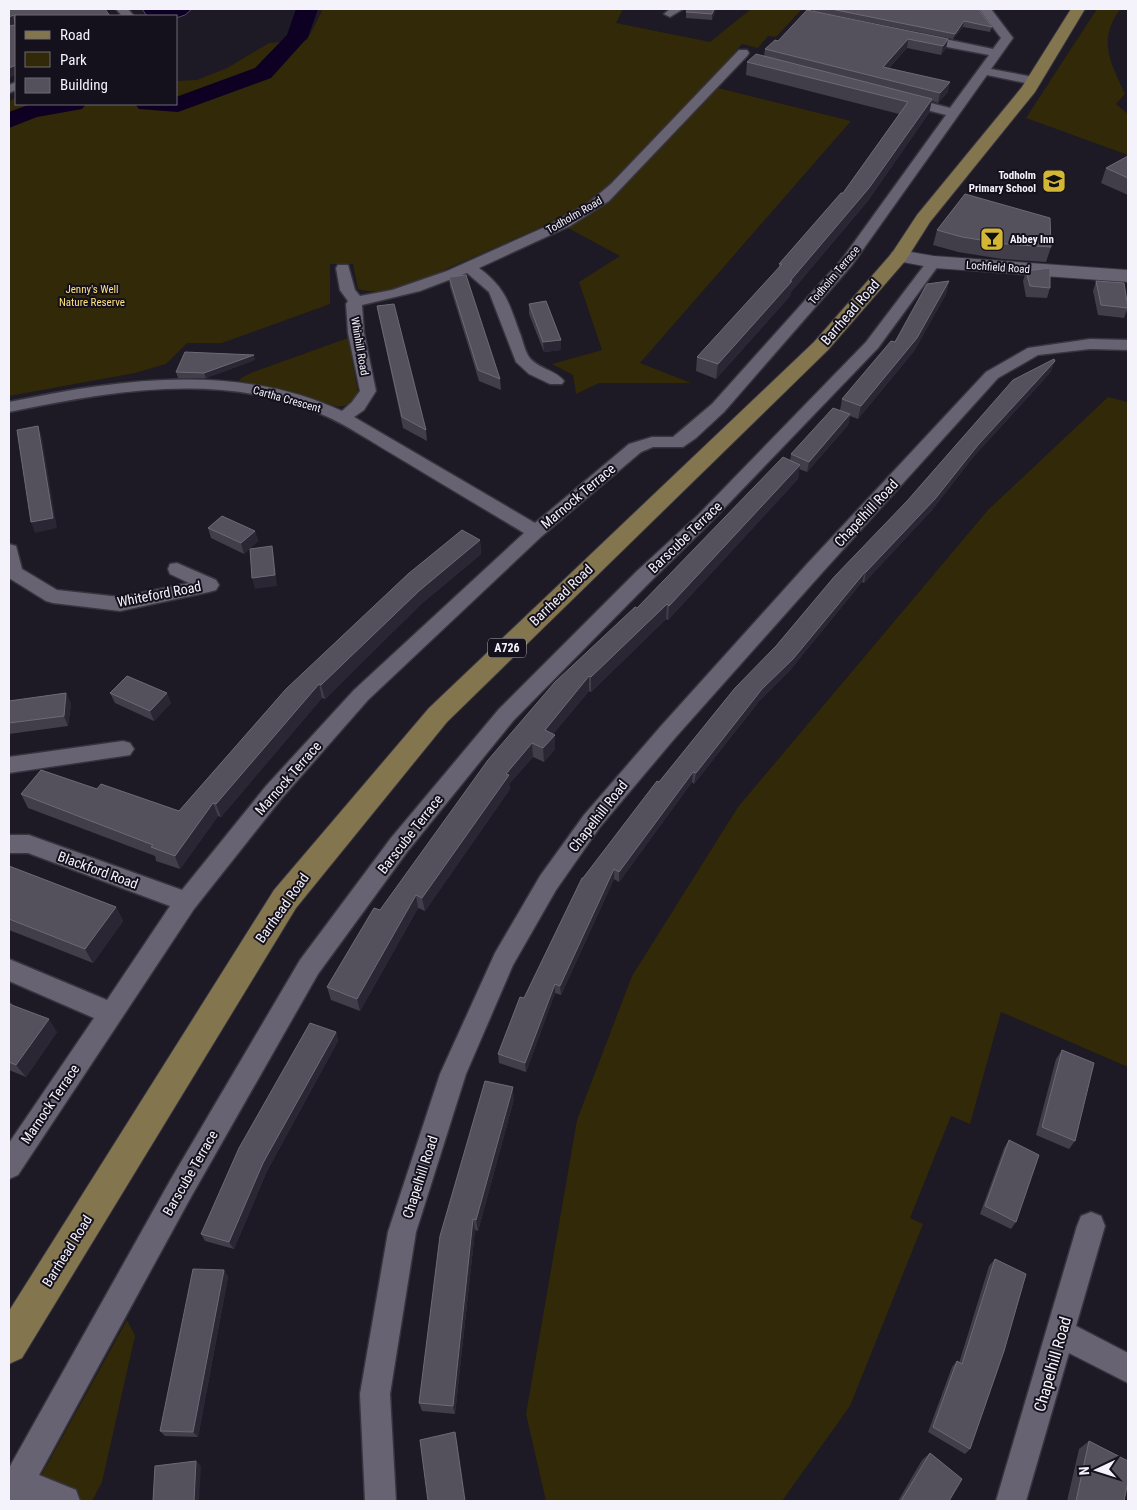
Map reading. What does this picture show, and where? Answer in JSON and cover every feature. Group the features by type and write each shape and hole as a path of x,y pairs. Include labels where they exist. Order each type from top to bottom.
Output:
{"main road":[{"name":"Barrhead Road","path":"9,1345 285,899 438,715 624,533 821,346 899,256 923,219 1036,81 1078,9"}],"street":[{"name":"Todholm Terrace","path":"635,448 652,442 677,443 690,434 718,408 847,262 1007,38 985,9"},
{"path":"908,35 996,54"},
{"name":"Todholm Road","path":"356,301 400,293 468,267 579,216 607,196 743,57"},
{"path":"985,71 1036,81"},
{"path":"889,96 954,113"},
{"name":"Lochfield Road","path":"899,256 934,262 1128,276"},
{"name":"Barscube Terrace","path":"13,1490 181,1188 309,967 399,845 506,715 644,576 704,519 872,345 934,262"},
{"path":"468,267 488,280 496,292 522,359 535,371 556,381"},
{"name":"Whinhill Road","path":"343,268 348,290 356,301 354,304 356,332 368,391 358,406 343,418"},
{"name":"Chapelhill Road","path":"380,1501 375,1394 402,1232 453,1074 503,960 548,883 592,821 668,732 820,562 992,375 1034,351 1090,344 1128,345"},
{"name":"Cartha Crescent","path":"9,407 111,387 144,384 193,382 245,388 276,394 305,402 343,418 536,532"},
{"name":"Marnock Terrace","path":"9,1166 186,902 274,792 361,695 536,532 635,448"},
{"name":"Whiteford Road","path":"9,550 12,572 53,596 120,604 209,585 177,569"},
{"path":"9,765 123,749"},
{"name":"Blackford Road","path":"9,844 29,844 186,902"},
{"path":"9,970 111,1013"},
{"name":"Chapelhill Road","path":"1011,1501 1091,1226"},
{"path":"1061,1334 1128,1368"},
{"path":"13,1490 65,1501"}],"green space":[{"name":"Jenny's Well Nature Reserve","path":"313,9 623,9 616,23 710,42 751,9 802,9 776,37 768,36 758,48 742,44 706,85 851,121 640,363 691,383 599,383 576,394 573,375 552,364 602,350 579,282 620,256 555,221 408,286 396,289 377,291 358,289 353,264 330,264 330,304 222,343 187,343 166,364 135,373 9,396 9,101 15,98 15,105 178,105 178,81 197,80 227,68 269,43 307,40 322,11"},
{"path":"1097,9 1120,9 1109,32 1108,42 1111,62 1125,94 1116,104 1128,114 1128,155 1026,118"},
{"path":"348,338 358,393 353,401 345,406 324,405 279,389 239,381 253,372"},
{"path":"1108,397 1128,402 1128,1067 1001,1012 970,1124 951,1116 910,1218 923,1224 850,1406 782,1501 546,1501 526,1414 577,1120 632,976 738,807 988,510"},
{"path":"127,1320 135,1336 102,1482 92,1501 27,1501"}],"shaded area":[{"path":"142,9 192,9 185,15 178,17 178,15 146,15"}],"building":[{"path":"9,9 105,9 109,15 15,15 15,25 14,15 9,17"},
{"path":"688,9 714,9 712,14 686,12"},
{"path":"831,9 978,9 992,27 964,21 955,34"},
{"path":"807,10 948,39 943,46 908,39 883,67 950,82 940,93 765,49 775,40 778,41"},
{"path":"15,25 15,65 9,68 9,26"},
{"path":"756,54 932,99 869,188 790,281 792,281 718,364 697,357 782,264 779,264 843,193 908,102 747,62"},
{"path":"1128,156 1128,178 1106,168"},
{"path":"965,194 1050,218 1051,247 1006,244 962,237 937,230"},
{"path":"1050,268 1050,288 1030,286 1026,271"},
{"path":"466,275 500,379 478,370 449,277"},
{"path":"949,281 917,338 861,406 842,399 891,341 895,342 927,284"},
{"path":"1096,281 1124,283 1128,308 1101,305"},
{"path":"546,301 561,340 543,342 529,304"},
{"path":"394,304 426,430 402,417 377,306"},
{"path":"185,352 254,355 204,373 176,372"},
{"path":"1054,359 1055,361 978,445 935,499 865,572 793,659 762,689 696,773 693,772 619,872 614,869 560,986 555,984 525,1063 498,1054 520,997 524,998 582,878 657,781 659,782 735,688 776,646 834,577 907,501 1013,380"},
{"path":"833,408 850,414 809,462 791,454"},
{"path":"38,426 53,518 31,522 17,430"},
{"path":"783,457 800,465 669,606 667,604 591,677 589,676 545,730 555,735 543,748 532,743 506,774 509,775 422,898 416,895 357,999 327,987 374,908 380,910 488,760 555,682 635,607 637,608"},
{"path":"222,516 255,531 241,543 208,528"},
{"path":"462,530 480,540 419,591 321,685 319,684 216,804 213,803 175,856 151,847 153,845 21,794 41,770 97,789 101,784 179,811 286,689 408,574"},
{"path":"272,546 275,575 252,578 250,549"},
{"path":"127,676 167,693 150,711 110,693"},
{"path":"66,693 64,716 9,723 9,701"},
{"path":"9,866 116,907 85,949 9,919"},
{"path":"9,1004 49,1019 16,1065 9,1062"},
{"path":"310,1023 336,1032 263,1163 229,1242 201,1234 239,1148"},
{"path":"1062,1050 1094,1063 1075,1141 1042,1127"},
{"path":"485,1081 513,1087 476,1220 473,1219 453,1406 419,1403 440,1236"},
{"path":"1009,1140 1039,1155 1016,1222 985,1206"},
{"path":"995,1259 1026,1274 1004,1351 970,1449 933,1427 957,1361 962,1364"},
{"path":"193,1269 224,1270 193,1432 160,1431"},
{"path":"455,1432 465,1501 428,1501 420,1440"},
{"path":"1089,1441 1128,1461 1128,1482 1124,1501 1076,1501"},
{"path":"930,1453 962,1479 949,1501 901,1501"},
{"path":"196,1461 194,1501 153,1501 155,1466"}],"waterway":[{"path":"178,105 263,73 297,37 307,9"},
{"path":"9,121 31,111 68,105"}],"place":[{"name":"Todholm Primary School","path":"1054,181"},
{"name":"Abbey Inn","path":"992,239"}]}
